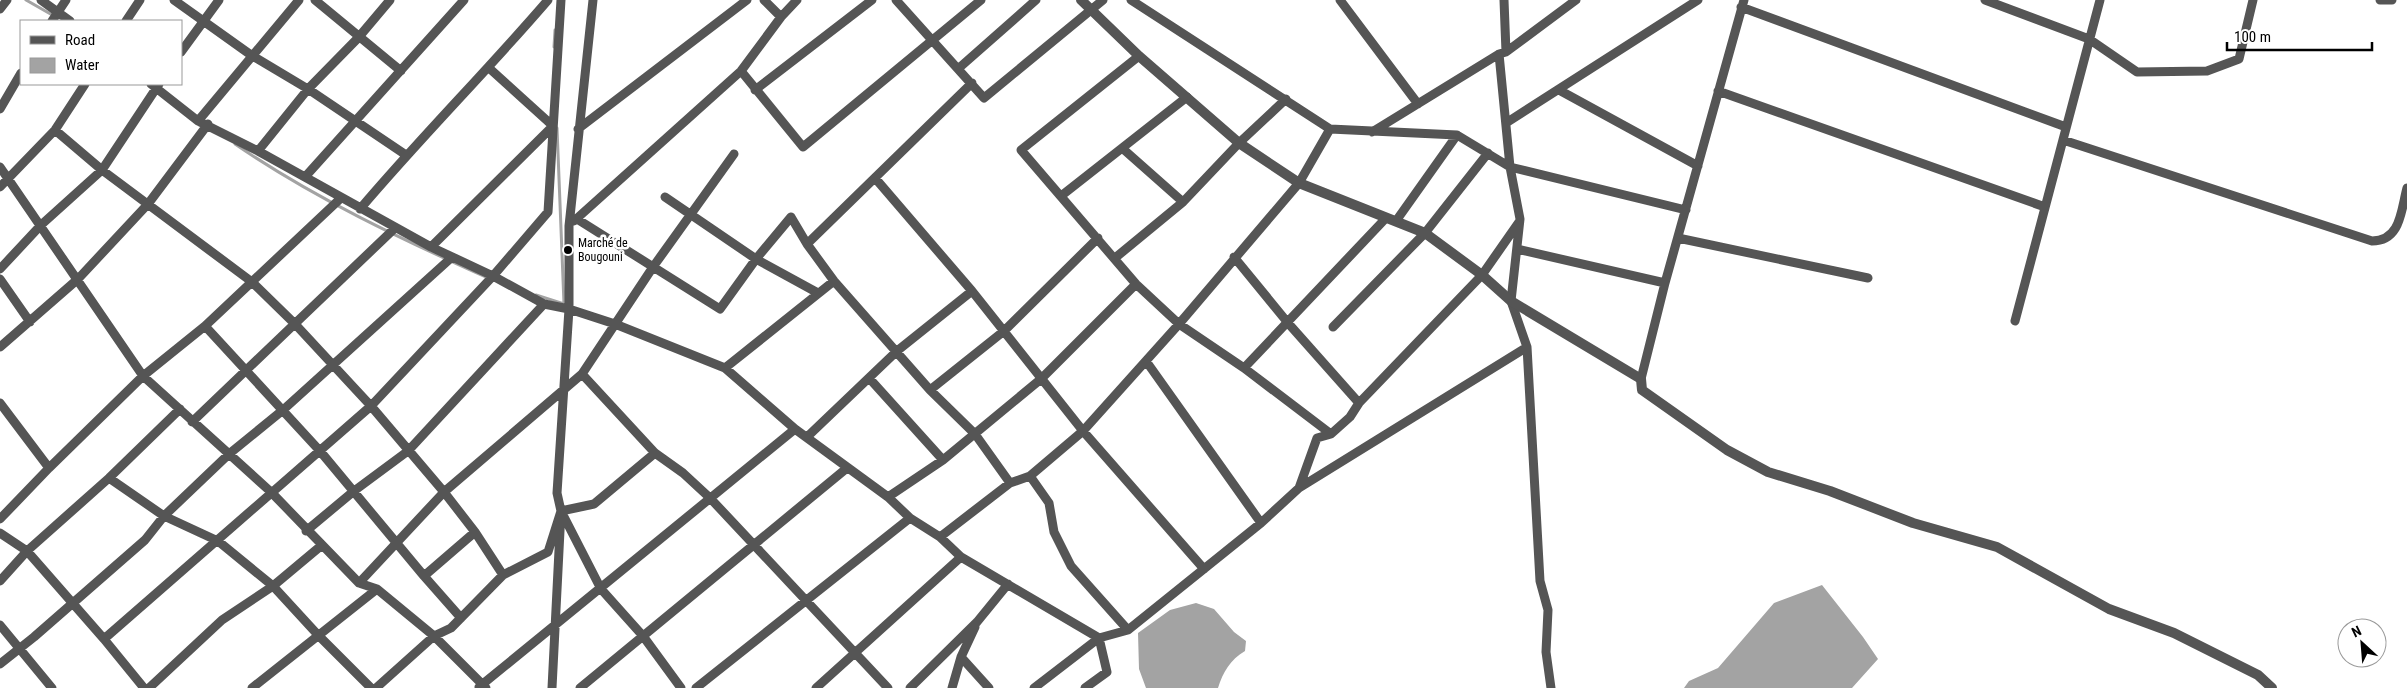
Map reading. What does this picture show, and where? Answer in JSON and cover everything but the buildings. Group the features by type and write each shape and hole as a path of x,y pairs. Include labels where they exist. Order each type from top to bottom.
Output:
{"street":[{"path":"0,9 7,0"},
{"path":"41,0 69,20"},
{"path":"53,20 66,0"},
{"path":"127,20 140,0"},
{"path":"174,0 251,55 308,89 406,155"},
{"path":"182,51 219,0"},
{"path":"198,121 251,55 299,0"},
{"path":"315,0 358,38 401,71"},
{"path":"258,151 308,89 358,38 390,0"},
{"path":"304,177 356,122 464,0"},
{"path":"360,209 406,155 489,68 548,0"},
{"path":"104,639 370,406 493,276 548,212 561,0"},
{"path":"552,688 561,511 558,493 569,309 569,226 593,0"},
{"path":"578,129 747,0"},
{"path":"764,0 781,17"},
{"path":"569,226 741,70 781,17 797,0"},
{"path":"755,90 872,0"},
{"path":"896,0 984,98 1103,0"},
{"path":"741,70 755,90 803,147 980,0"},
{"path":"958,68 1036,0"},
{"path":"1081,0 1139,56 1239,143 1299,183 1424,233 1482,274 1511,301 1641,379"},
{"path":"1132,0 1286,98 1330,129 1457,135 1510,166 1686,210"},
{"path":"1340,0 1418,104"},
{"path":"1504,0 1502,53 1506,123 1510,166 1520,219 1511,301 1527,347 1540,581 1548,610 1546,652 1551,688"},
{"path":"1372,132 1502,53 1576,0"},
{"path":"1506,123 1698,0"},
{"path":"1985,0 2089,39 2137,72 2206,72 2239,59 2253,0"},
{"path":"2015,321 2100,0"},
{"path":"2380,0 2392,0"},
{"path":"2066,128 1742,3 1665,283 1641,379 1642,390 1690,426 1727,450 1768,472 1830,491 1913,523 1996,547 2109,609 2174,633 2258,674 2272,688"},
{"path":"1139,56 1021,150 1136,284 1179,324 1244,368 1331,434"},
{"path":"489,68 553,126"},
{"path":"0,108 20,75"},
{"path":"807,244 972,83"},
{"path":"0,187 9,180 55,130 84,85"},
{"path":"0,269 41,225 102,170 156,85 198,121 208,124 258,151 451,258 493,276 544,304 569,309 615,324 725,368 794,429 888,497 910,518 940,537 961,558 1098,638 1107,672 1085,688"},
{"path":"1559,90 1698,166"},
{"path":"1718,91 2045,207"},
{"path":"1061,196 1187,97"},
{"path":"1114,258 1183,202 1239,143 1286,98"},
{"path":"0,347 78,279 148,204 208,124"},
{"path":"431,248 553,126"},
{"path":"940,537 1010,482 1030,476 1083,431 1179,324 1234,257 1299,183 1330,129"},
{"path":"55,130 102,170 252,282 333,364 444,492 476,532 503,575"},
{"path":"1244,368 1391,220 1457,135"},
{"path":"2063,140 2372,241 2383,241 2390,238 2397,226 2407,188"},
{"path":"1122,148 1183,202"},
{"path":"1333,327 1424,233 1488,153"},
{"path":"359,583 444,492 582,374 690,213 734,154"},
{"path":"0,167 143,376 271,492 306,531 359,583 377,589 434,636 482,687 794,429"},
{"path":"874,178 972,291 1083,431 1204,569"},
{"path":"665,197 756,259 818,293"},
{"path":"0,519 143,376 204,326 341,198"},
{"path":"577,219 720,309 756,259 791,217 807,244 834,281 930,390 975,434 1010,482"},
{"path":"1299,488 1317,438 1331,434 1350,417 1359,403 1482,274 1520,219"},
{"path":"192,422 395,228"},
{"path":"930,390 1004,331 1098,238"},
{"path":"1678,238 1868,278"},
{"path":"1517,249 1665,283"},
{"path":"1234,257 1288,324 1359,403"},
{"path":"0,664 18,648 34,638 145,540 164,516 229,454 283,410 451,258"},
{"path":"0,280 30,322"},
{"path":"725,368 834,281"},
{"path":"888,497 942,460 1041,379 1136,284"},
{"path":"807,437 897,351 972,291"},
{"path":"306,531 354,491 408,451 544,304"},
{"path":"204,326 320,451 461,618"},
{"path":"1034,688 1098,638 1128,630 1261,523 1299,488 1527,347"},
{"path":"1146,361 1261,523"},
{"path":"582,374 655,453 683,473 710,498 888,688"},
{"path":"869,378 942,460"},
{"path":"1,407 49,468"},
{"path":"0,581 27,551 109,478 180,409"},
{"path":"561,511 594,504 655,453"},
{"path":"580,688 846,468"},
{"path":"1030,476 1049,503 1054,532 1071,566 1128,630"},
{"path":"109,478 164,516 218,541 273,586 371,688"},
{"path":"376,688 434,636 451,628 503,575 548,552 561,511"},
{"path":"561,511 601,589 642,636 681,688"},
{"path":"696,688 910,518"},
{"path":"424,576 476,532"},
{"path":"0,533 27,551 144,688"},
{"path":"149,688 222,620 273,586 322,545"},
{"path":"816,688 961,558"},
{"path":"910,688 977,622 1008,584"},
{"path":"252,688 377,589"},
{"path":"952,688 961,657 977,622"},
{"path":"0,625 52,688"},
{"path":"961,657 989,688"}],"water":[{"path":"1822,585 1878,659 1852,688 1684,688 1689,681 1718,668 1774,603"},
{"path":"1196,603 1214,609 1234,632 1246,641 1245,651 1235,658 1228,667 1218,688 1146,688 1139,669 1138,633 1170,610"}],"waterway":[{"path":"26,0 54,16"},
{"path":"554,47 555,30"},
{"path":"536,295 564,304 557,128"},
{"path":"235,144 265,164 358,217 488,278"}],"place":[{"name":"Marché de Bougouni","path":"568,250"}]}
